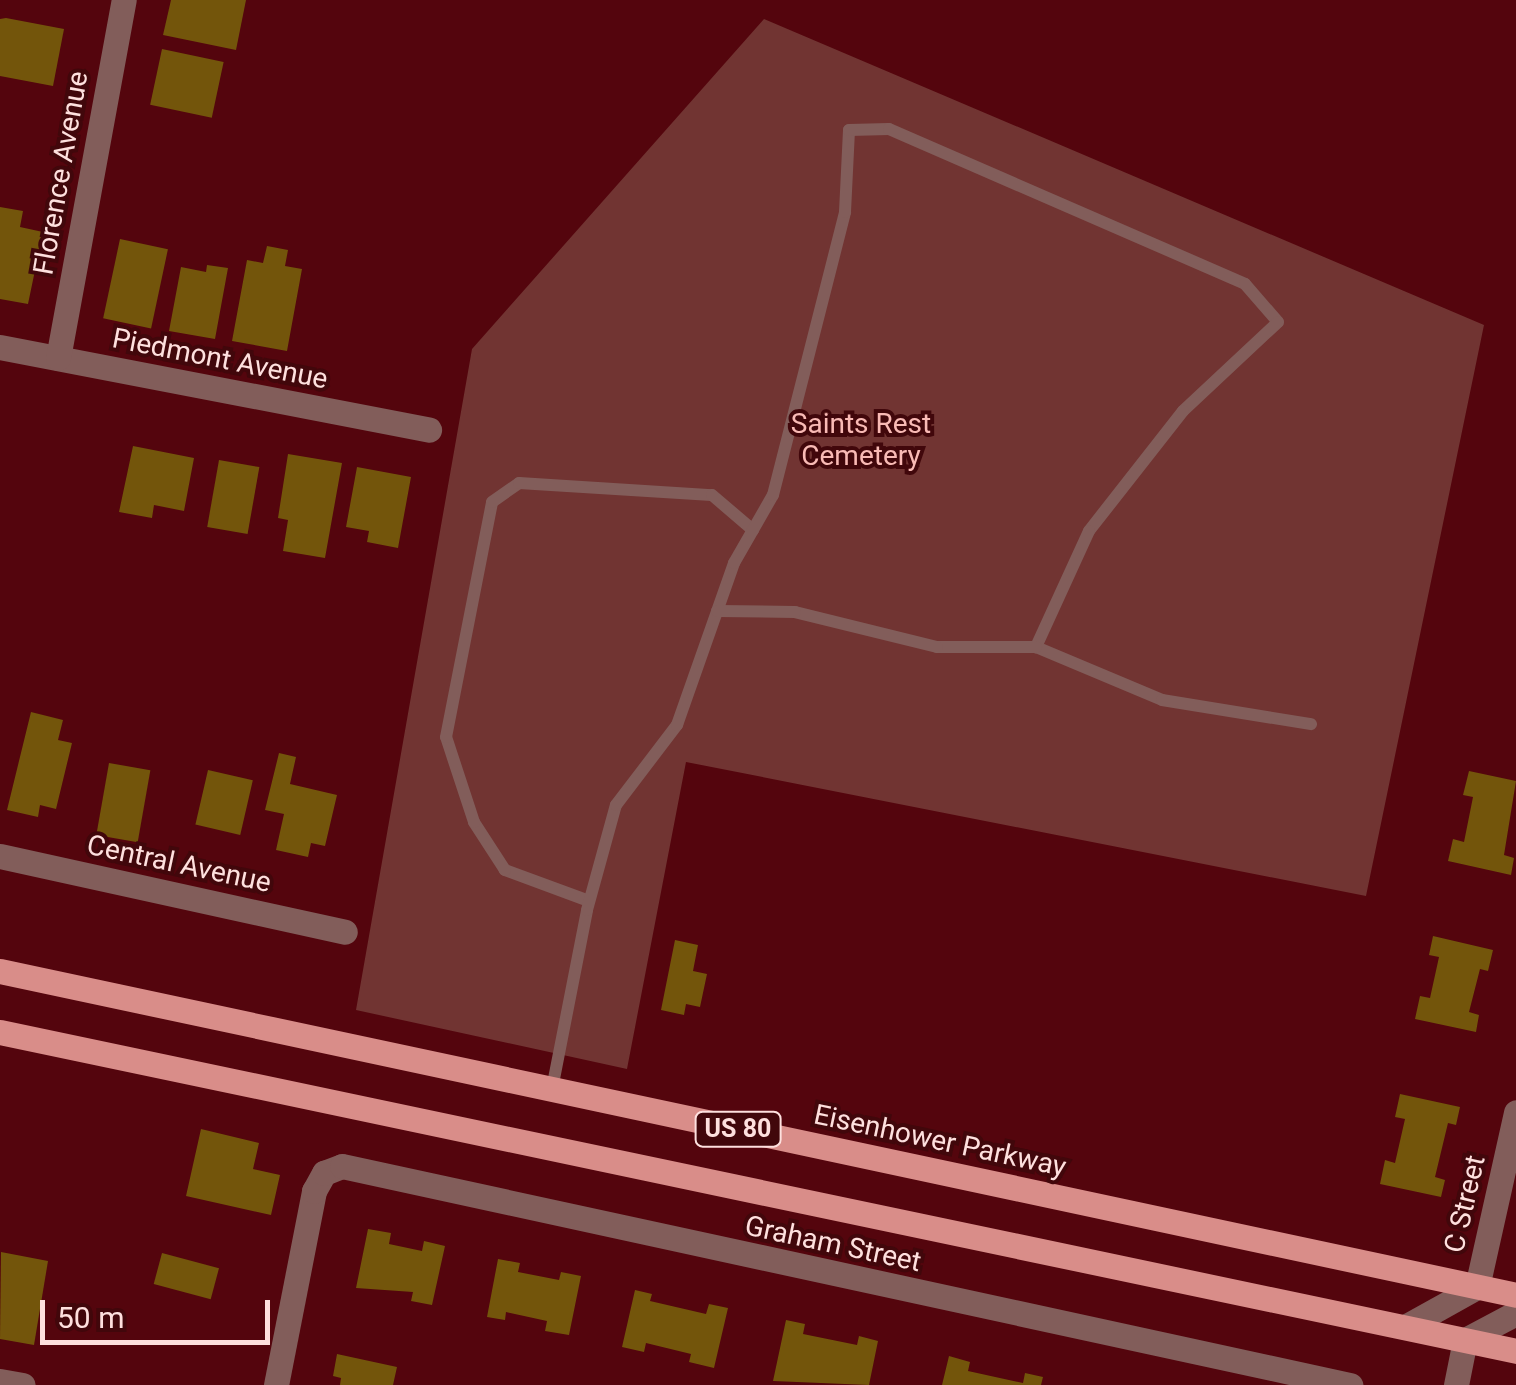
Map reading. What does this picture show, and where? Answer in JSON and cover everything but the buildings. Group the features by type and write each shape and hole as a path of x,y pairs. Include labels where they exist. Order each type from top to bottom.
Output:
{"main road":[{"name":"Eisenhower Parkway","path":"0,970 1516,1295"},
{"name":"US 80","path":"0,1032 1516,1351"}],"street":[{"name":"Florence Avenue","path":"58,358 124,0"},
{"name":"Piedmont Avenue","path":"0,347 429,430"},
{"name":"Central Avenue","path":"0,856 345,932"},
{"name":"C Street","path":"1405,1327 1477,1287 1516,1112"},
{"name":"Graham Street","path":"276,1385 314,1191 324,1173 342,1166 1350,1385"},
{"path":"1456,1385 1465,1340 1516,1313"},
{"path":"0,1381 23,1385"}],"lane":[{"path":"552,1089 589,901 616,805 677,725 717,611 773,495 845,212 849,130 889,129 1246,284 1278,322 1183,411 1089,531 1036,647"},
{"path":"589,901 505,870 474,822 446,736 492,502 518,483 712,496 753,530"},
{"path":"717,611 795,612 937,647 1036,647 1162,700 1311,724"}],"green space":[{"name":"Saints Rest Cemetery","path":"764,19 1484,325 1366,896 686,762 627,1069 356,1010 472,349"}]}
